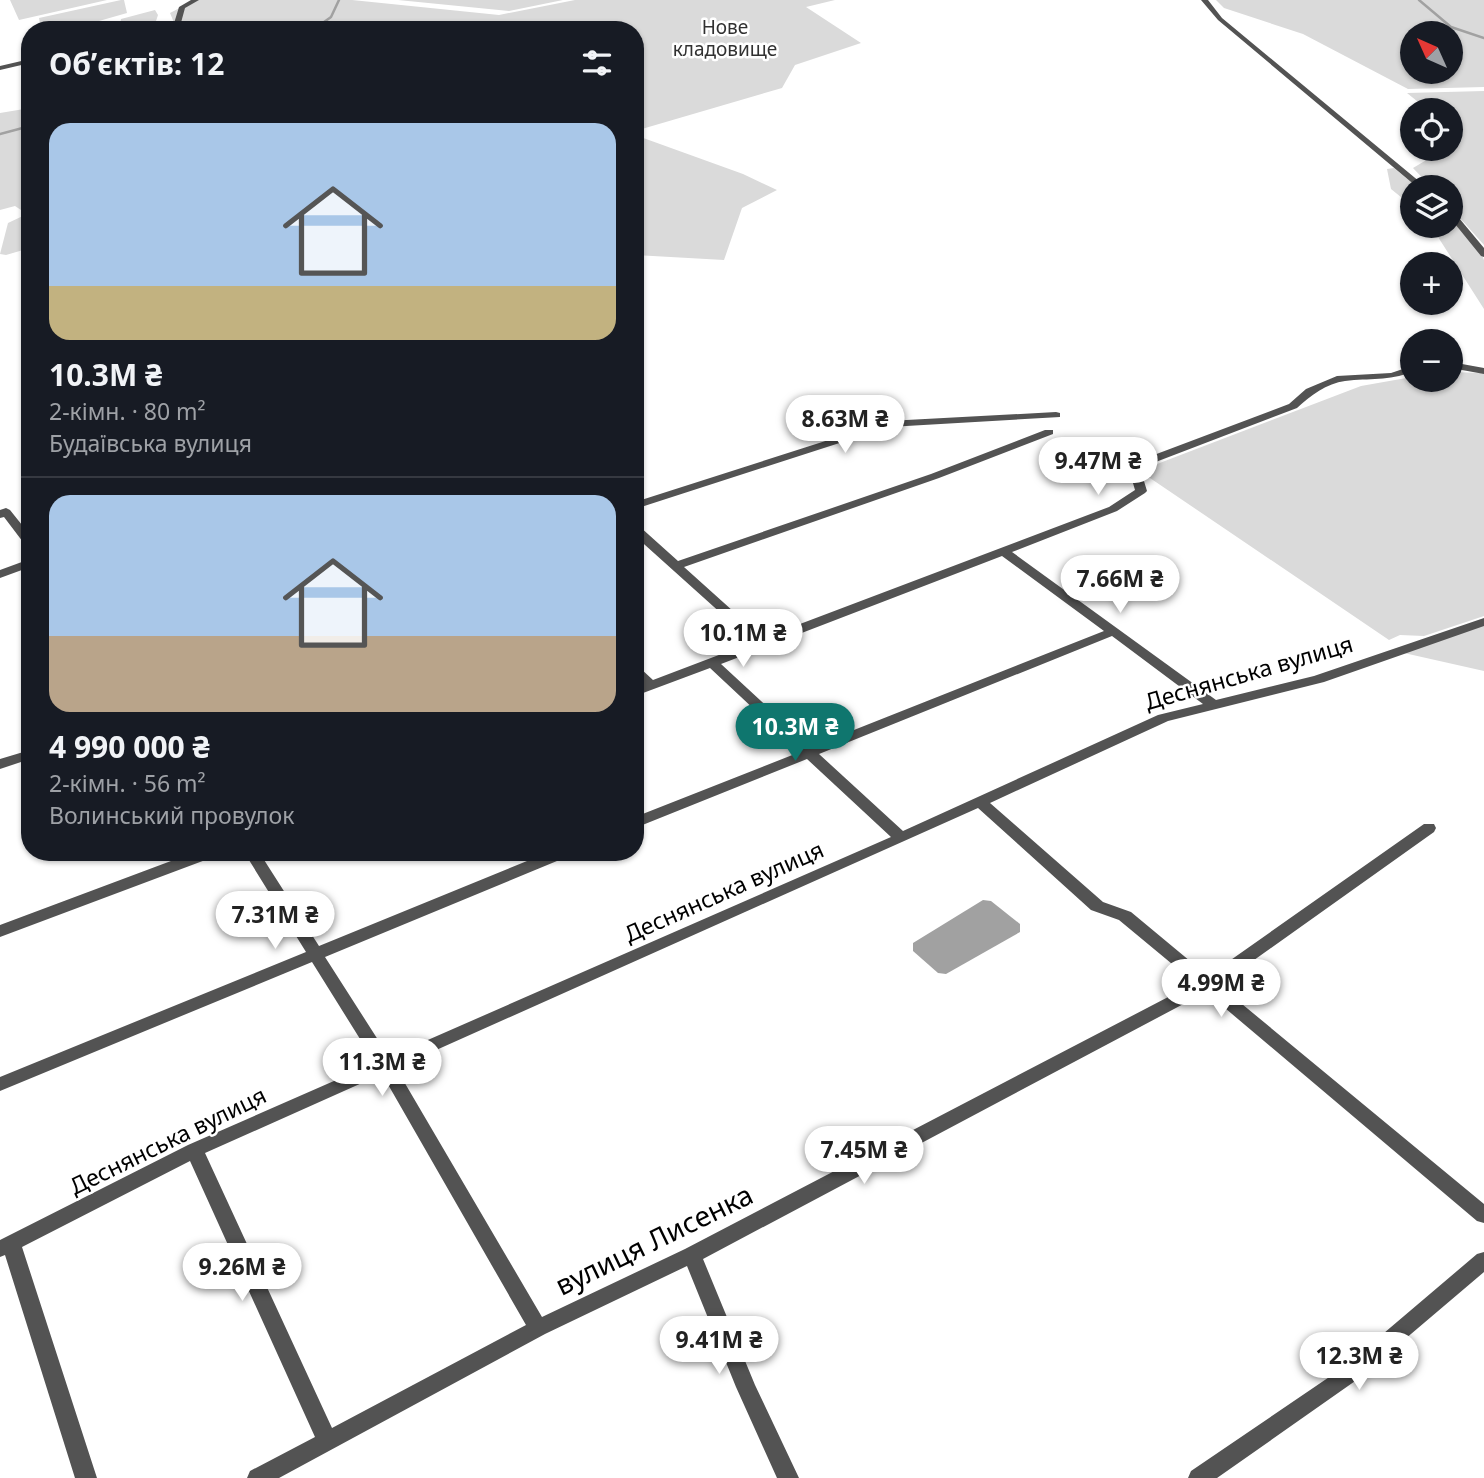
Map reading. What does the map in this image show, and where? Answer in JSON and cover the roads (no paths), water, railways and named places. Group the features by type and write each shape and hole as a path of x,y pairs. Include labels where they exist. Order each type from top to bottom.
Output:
{"street":[{"path":"178,21 182,7 196,0"},
{"path":"1204,0 1220,19 1408,175"},
{"path":"0,68 21,63"},
{"path":"1463,229 1484,254"},
{"path":"1463,367 1484,371"},
{"path":"644,689 1005,552 1132,499 1141,491 1134,466 1293,406 1310,391 1342,378 1392,376 1400,373"},
{"path":"644,503 888,424 1056,415"},
{"path":"676,566 935,476 1049,432"},
{"path":"0,514 6,512 21,531"},
{"path":"644,537 762,644"},
{"path":"1005,552 1215,706"},
{"path":"0,574 21,566"},
{"name":"Деснянська вулиця","path":"5,1246 194,1150 901,838 1163,719 1319,679 1484,622"},
{"path":"644,819 1114,631"},
{"path":"712,663 901,838"},
{"path":"644,679 651,686"},
{"path":"0,764 21,757"},
{"path":"979,801 1097,906 1125,916 1484,1215"},
{"name":"вулиця Лисенка","path":"258,1478 538,1328 692,1255 1208,984 1429,828"},
{"path":"0,931 187,861"},
{"path":"257,861 386,1066 538,1328"},
{"path":"0,1084 542,861"},
{"path":"194,1150 327,1440"},
{"path":"5,1246 86,1478"},
{"path":"692,1255 746,1387 788,1478"},
{"path":"1201,1477 1351,1373 1484,1260"}],"waterway":[{"path":"325,21 331,17 339,0"},
{"path":"1419,0 1451,27 1484,38"},
{"path":"0,134 21,128"}],"park label":[{"name":"Нове кладовище","path":"725,38"}]}
